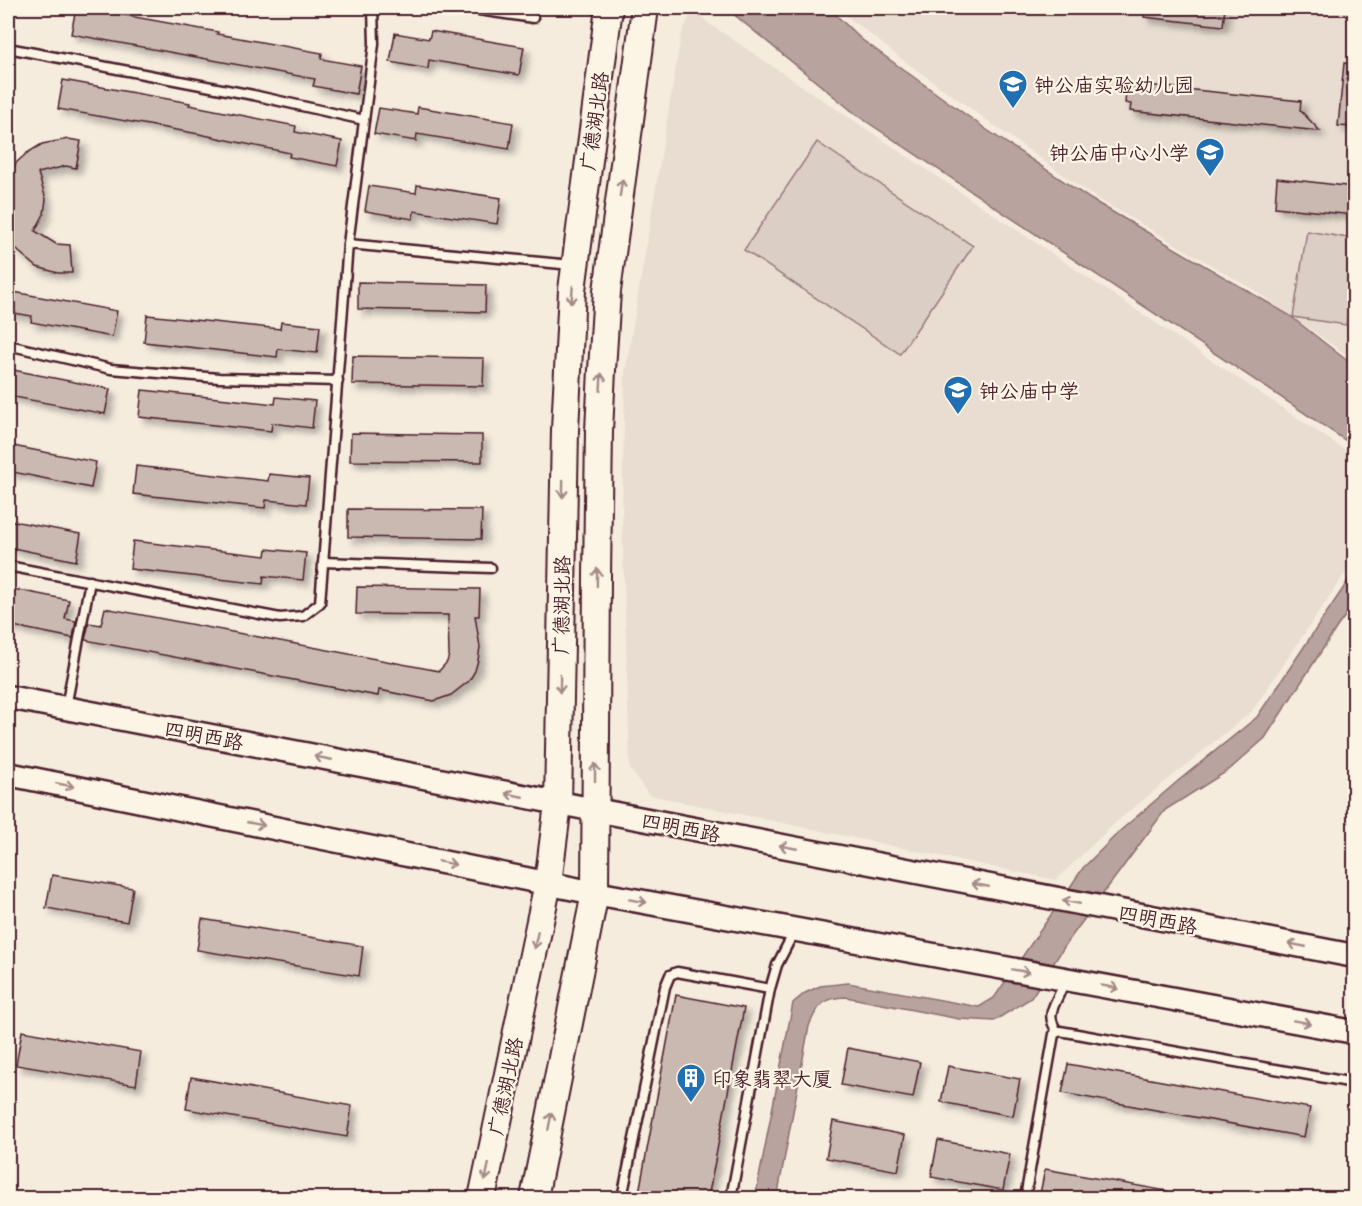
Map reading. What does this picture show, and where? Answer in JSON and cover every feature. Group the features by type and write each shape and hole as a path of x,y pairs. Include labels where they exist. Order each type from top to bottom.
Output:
{"main road":[{"name":"广德湖北路","path":"482,1198 548,883 558,804 565,419 572,290 609,8"},
{"name":"广德湖北路","path":"534,1198 595,893 599,431 608,279 645,8"},
{"name":"四明西路","path":"8,697 1354,956"},
{"path":"8,774 595,893 1354,1032"}],"lane":[{"path":"8,566 280,618 303,616 320,603 348,244 374,44 373,8"},
{"path":"465,8 533,18"},
{"path":"8,48 253,95 364,120"},
{"path":"348,244 575,265"},
{"path":"8,345 111,369 219,378 338,381"},
{"path":"323,562 491,567"},
{"path":"66,708 90,581"},
{"path":"731,1198 770,989 777,965 795,930"},
{"path":"622,1198 665,987 670,975 677,972 770,989"},
{"path":"1058,977 1062,990 1050,1012 1052,1025 1058,1032 1354,1083"},
{"path":"1025,1198 1054,1034 1058,1032"}],"shaded area":[{"path":"726,8 832,8 837,16 861,39 987,130 1092,200 1289,315 1354,366 1354,446 858,116"},
{"name":"钟公庙中心小学","path":"840,8 1354,8 1354,360 1254,290 1090,194 903,60 843,13"},
{"name":"钟公庙中学","path":"693,9 708,23 1354,456 1354,560 1252,711 1115,823 1056,880 649,795 630,769 622,520 625,374 681,35"},
{"path":"817,142 973,246 900,354 744,250"},
{"path":"1307,231 1354,239 1354,274 1346,325 1293,317"},
{"path":"1354,572 1354,604 1265,738 1229,770 1165,810 1068,941 1031,998 994,1021 959,1019 846,997 832,999 818,1008 809,1026 777,1198 755,1198 793,1003 805,993 820,986 848,983 979,1007 994,998 1083,868 1121,830 1257,717"}],"building":[{"path":"76,8 218,32 217,34 322,53 321,59 361,66 356,94 313,86 315,79 71,34"},
{"path":"1145,8 1225,8 1223,26 1144,17"},
{"path":"431,31 524,47 519,75 429,60 428,69 390,62 395,33 429,39"},
{"path":"1344,63 1354,64 1354,127 1338,126"},
{"path":"63,80 190,103 189,105 296,126 295,132 342,141 337,166 289,157 290,153 199,134 58,109"},
{"path":"1127,83 1301,101 1300,110 1320,131 1130,111 1131,104 1125,103"},
{"path":"418,107 513,123 509,149 417,134 416,141 374,134 379,108 417,114"},
{"path":"68,139 81,141 76,168 66,166 38,173 46,199 44,214 35,231 56,244 70,245 72,273 58,273 37,267 10,241 8,235 8,178 17,162 27,153 42,144"},
{"path":"1277,178 1354,187 1354,215 1275,207"},
{"path":"417,185 501,198 497,224 414,211 413,219 365,211 369,186 416,193"},
{"path":"358,282 486,285 485,312 358,309"},
{"path":"8,291 117,311 112,337 31,322 32,316 8,312"},
{"path":"147,315 280,329 281,322 320,326 317,353 278,349 277,357 144,342"},
{"path":"353,356 484,358 483,386 352,384"},
{"path":"8,369 110,389 105,414 9,396 11,387 8,387"},
{"path":"142,390 275,404 276,397 315,401 312,428 272,423 271,431 139,417"},
{"path":"351,433 482,435 482,462 350,461"},
{"path":"8,445 96,462 91,488 8,471"},
{"path":"136,466 268,481 269,474 309,478 306,504 266,500 265,508 133,494"},
{"path":"348,509 482,510 481,539 348,537"},
{"path":"8,520 81,534 76,561 8,547"},
{"path":"133,541 266,556 267,549 306,553 303,580 264,576 263,584 130,569"},
{"path":"357,587 480,589 479,616 475,616 480,647 475,671 469,681 451,695 434,701 379,690 378,696 85,640 89,623 101,625 105,608 439,671 447,662 449,655 448,615 356,614"},
{"path":"8,588 69,600 65,619 76,621 73,638 8,625"},
{"path":"52,875 133,888 127,922 46,908"},
{"path":"202,919 363,946 359,976 197,950"},
{"name":"印象翡翠大厦","path":"676,995 744,1008 708,1198 638,1198"},
{"path":"22,1031 141,1052 136,1085 16,1065"},
{"path":"848,1048 920,1062 913,1098 841,1085"},
{"path":"1068,1064 1310,1108 1304,1137 1062,1093"},
{"path":"948,1066 1020,1079 1013,1116 941,1102"},
{"path":"191,1077 352,1106 347,1137 186,1109"},
{"path":"833,1121 905,1135 898,1171 826,1158"},
{"path":"938,1140 1010,1154 1003,1190 931,1177"},
{"path":"1045,1169 1167,1191 1166,1198 1064,1198 1040,1194"}],"place":[{"name":"钟公庙实验幼儿园","path":"1013,110"},
{"name":"钟公庙中心小学","path":"1210,178"},
{"name":"钟公庙中学","path":"958,416"},
{"name":"印象翡翠大厦","path":"691,1104"}]}
